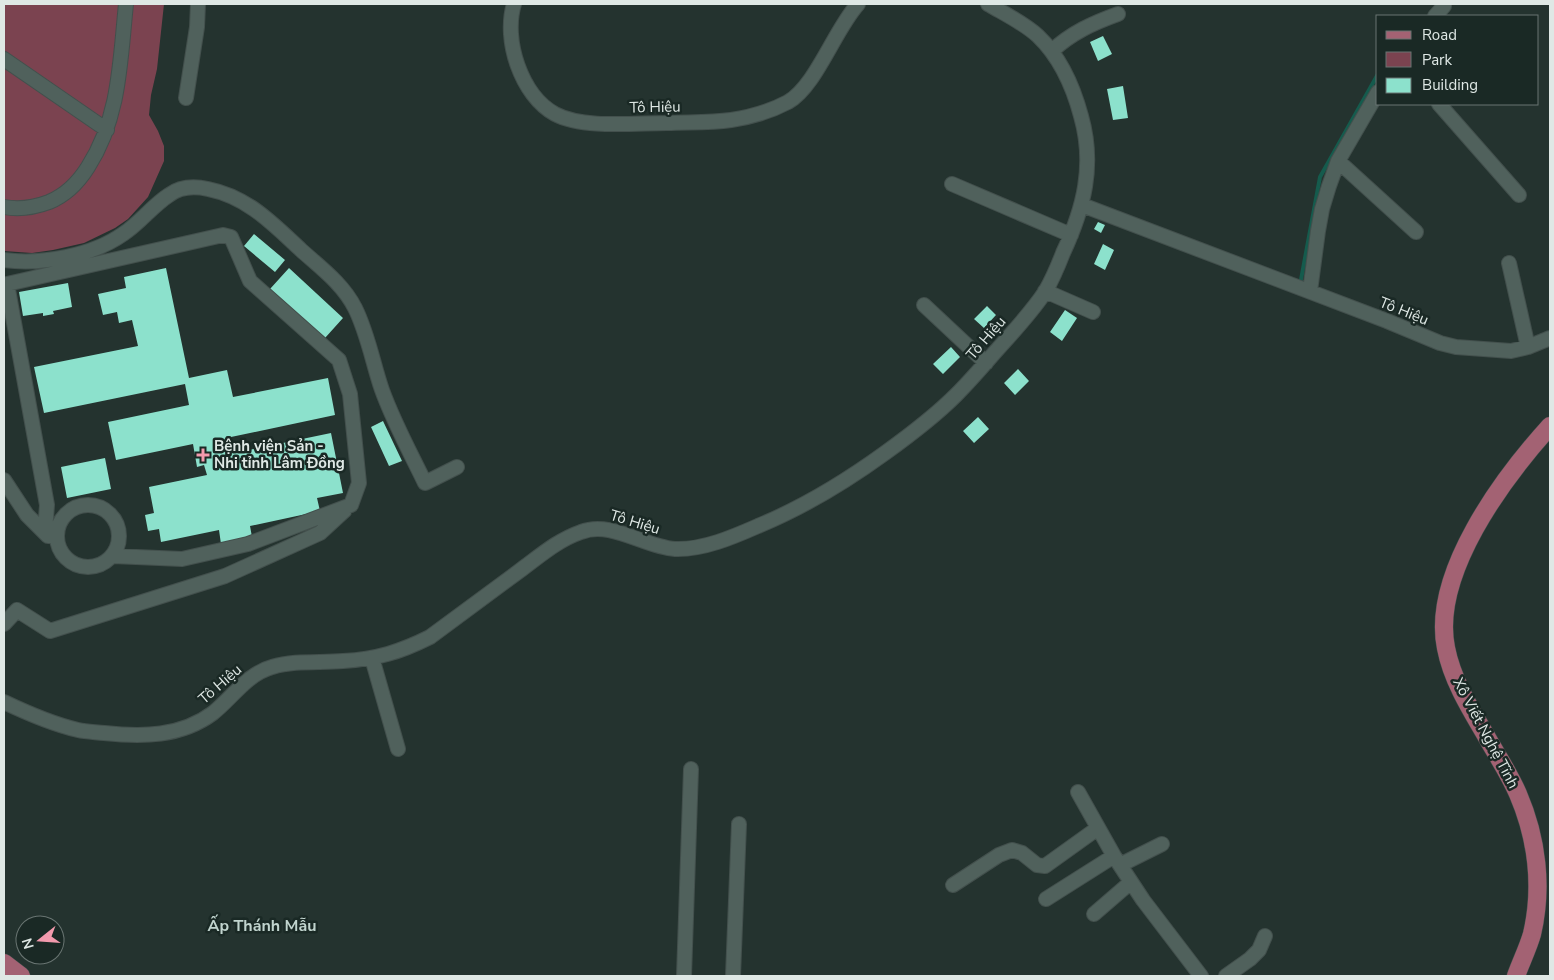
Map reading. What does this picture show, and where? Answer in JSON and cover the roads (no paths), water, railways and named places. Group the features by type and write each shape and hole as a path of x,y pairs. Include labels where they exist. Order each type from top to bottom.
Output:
{"main road":[{"name":"Xô Viết Nghệ Tĩnh","path":"1516,976 1531,935 1538,903 1538,879 1533,840 1528,818 1517,792 1455,680 1446,649 1444,632 1451,584 1471,536 1506,479 1550,426"},
{"path":"4,963 21,976"}],"street":[{"path":"4,207 15,209 39,206 62,196 82,176 99,150 107,130 116,96 126,4"},
{"path":"186,98 197,27 198,4"},
{"name":"Tô Hiệu","path":"514,4 511,27 512,42 520,72 528,90 545,107 562,117 579,122 614,124 732,120 771,110 791,100 813,76 841,27 858,4"},
{"name":"Tô Hiệu","path":"4,702 30,714 78,730 146,735 167,733 198,722 213,713 250,678 268,668 286,664 372,658 391,654 430,637 552,546 584,530 604,529 667,548 688,548 721,540 758,526 829,491 904,439 932,418 958,394 1033,308 1045,291 1071,235 1082,205 1088,163 1083,124 1076,98 1066,74 1052,51 1036,34 988,4"},
{"path":"1052,51 1072,34 1118,14"},
{"path":"4,59 107,130"},
{"path":"1310,291 1322,209 1338,161 1376,95"},
{"path":"1440,105 1519,195"},
{"path":"1338,161 1416,232"},
{"path":"952,184 1071,235"},
{"path":"4,260 46,261 71,256 110,242 123,234 169,194 180,188 197,187 224,192 246,203 260,214 345,291 355,309 395,423 425,483 457,467"},
{"name":"Tô Hiệu","path":"1082,205 1310,291 1416,334 1456,347 1511,351 1528,347 1550,338"},
{"path":"4,624 17,610 50,630 225,576 320,533 350,505 359,483 350,394 339,360 250,281 231,237 223,235 7,284 47,506 45,531"},
{"path":"1509,263 1528,347"},
{"path":"1045,291 1092,312"},
{"path":"924,305 986,363"},
{"path":"4,480 27,514 45,531 68,560 76,565 96,566 113,556 118,547 120,537 114,518 106,510 97,506 86,504 76,507 67,513 61,521 58,531 58,542 62,552"},
{"path":"113,556 182,559 248,544 350,505"},
{"path":"372,658 398,748"},
{"path":"684,976 691,769"},
{"path":"1078,792 1117,861 1143,900 1201,976"},
{"path":"733,976 739,824"},
{"path":"953,885 999,855 1012,850 1022,852 1037,865 1045,866 1098,828"},
{"path":"1046,899 1117,861 1162,844"},
{"path":"1094,914 1131,882"},
{"path":"1226,976 1260,950 1265,936"}],"waterway":[{"path":"1300,285 1320,177 1376,78"}],"place":[{"name":"Bệnh viện Sản - Nhi tỉnh Lâm Đồng","path":"203,455"}],"district":[{"name":"Ấp Thánh Mẫu","path":"262,925"}]}
